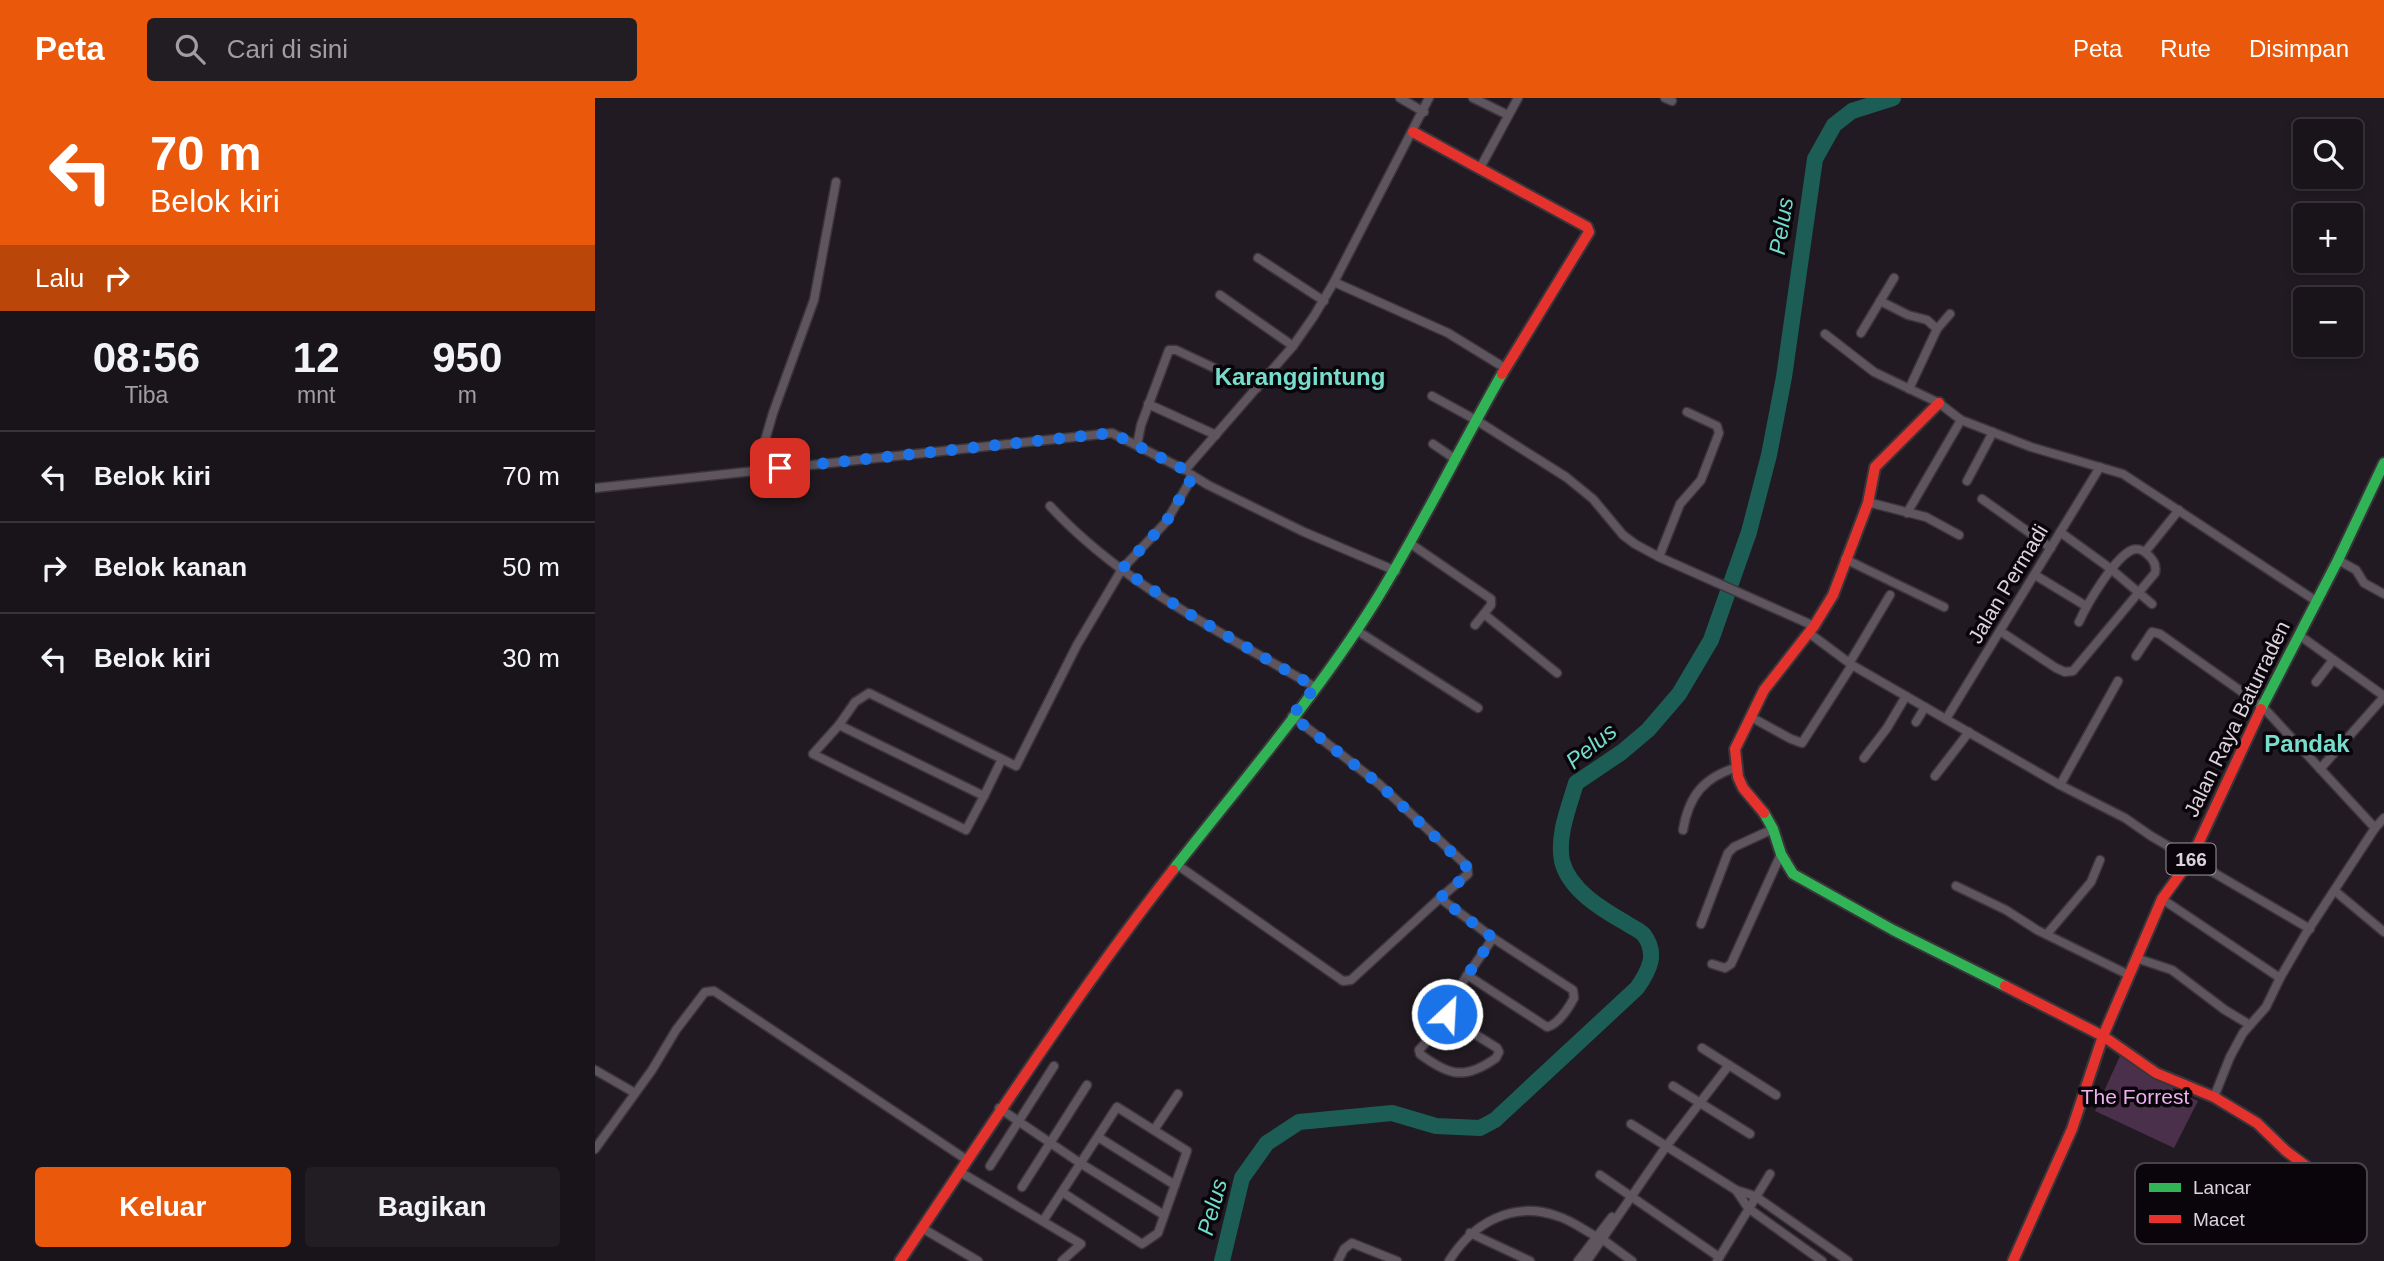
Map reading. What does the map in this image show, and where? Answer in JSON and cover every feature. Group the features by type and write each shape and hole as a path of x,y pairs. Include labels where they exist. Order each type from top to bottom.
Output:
{"street":[{"path":"1400,98 1424,112"},
{"path":"1002,759 966,831 813,754 855,702 869,693 1002,759 1016,766 1077,645 1122,569 1166,522 1189,473 1216,435 1293,346 1324,300 1429,98"},
{"path":"1473,98 1508,115"},
{"path":"1480,168 1518,98"},
{"path":"900,1261 999,1108 1080,994 1176,864 1315,687 1396,571 1505,368 1589,232 1587,227 1413,132"},
{"path":"756,471 773,413 814,300 836,182"},
{"path":"1258,258 1324,300"},
{"path":"1861,333 1894,278"},
{"path":"1334,282 1448,333 1505,368"},
{"path":"1220,296 1293,346"},
{"path":"1880,301 1908,315 1927,320 1937,329"},
{"path":"1909,389 1937,329 1950,314"},
{"path":"1825,334 1874,372 1939,403 1961,420 2031,447 2123,474 2316,601"},
{"path":"1137,445 1141,425 1166,355 1172,349 1257,388"},
{"path":"1432,396 1476,420 1566,477 1593,499 1623,535 1635,544 1812,629 1851,664 2060,785 2125,818 2309,929"},
{"path":"1939,403 1875,467 1871,480 1872,504 1853,562 1812,629 1764,690 1735,749 1738,777 1743,788 1773,829 1781,854 1793,874 1893,930 2103,1036 2156,1073 2214,1097 2257,1123 2302,1163"},
{"path":"1149,404 1216,435"},
{"path":"1660,557 1680,504 1701,480 1719,433 1717,426 1687,412"},
{"path":"1907,513 1961,420"},
{"path":"1967,481 1993,432"},
{"path":"595,488 1112,433 1304,532 1396,571"},
{"path":"1433,444 1455,459"},
{"name":"Jalan Raya Baturraden","path":"2013,1261 2072,1129 2103,1036 2162,899 2191,859 2262,706 2338,560 2384,463"},
{"name":"Jalan Permadi","path":"1946,719 2099,467"},
{"path":"1982,499 2052,548"},
{"path":"1872,504 1926,517 1959,535"},
{"path":"1050,506 1090,545 1122,569 1186,612 1315,687"},
{"path":"2145,552 2179,510"},
{"path":"2060,532 2111,569 2152,604"},
{"path":"1411,544 1491,599 1491,605 1475,625"},
{"path":"2000,631 2056,668 2069,673 2091,651 2155,573 2157,568 2145,552 2139,549 2131,551 2111,569 2086,606 2079,622"},
{"path":"2338,560 2356,570 2365,584 2384,594"},
{"path":"1853,562 1944,607"},
{"path":"2035,575 2086,606"},
{"path":"1751,717 1802,743 1890,595"},
{"path":"1484,614 1557,673"},
{"path":"1356,630 1478,708"},
{"path":"2136,656 2155,631 2262,706 2375,828"},
{"path":"2299,635 2384,697 2320,769"},
{"path":"2316,682 2333,660"},
{"path":"2060,785 2118,681"},
{"path":"1864,758 1887,728 1906,696"},
{"path":"1916,722 1925,707"},
{"path":"1176,864 1343,981 1351,980 1468,874 1467,866 1379,784 1292,716"},
{"path":"839,724 983,796"},
{"path":"1935,776 1969,732"},
{"path":"1683,830 1691,799 1710,780 1738,767"},
{"path":"2214,1097 2229,1057 2250,1025 2266,1007 2309,929 2384,818"},
{"path":"1701,924 1728,853 1734,847 1773,829"},
{"path":"1712,964 1725,968 1731,964 1781,854"},
{"path":"2047,934 2091,883 2101,860"},
{"path":"1956,886 2129,975"},
{"path":"2335,891 2384,932"},
{"path":"1440,898 1493,938 1573,990 1574,998 1558,1021 1552,1027 1547,1027 1467,975"},
{"path":"2162,899 2280,978"},
{"path":"1449,1017 1419,1050 1420,1054 1454,1074 1466,1072 1496,1058 1499,1052 1497,1048 1449,1017 1447,1010 1451,999 1493,938"},
{"path":"2136,958 2172,970 2225,1010 2250,1025"},
{"path":"595,1149 676,1030 705,992 714,991 967,1160"},
{"path":"1702,1048 1776,1095"},
{"path":"1587,1261 1600,1238 1728,1065"},
{"path":"990,1166 1054,1066"},
{"path":"595,1070 635,1093"},
{"path":"1022,1187 1087,1085"},
{"path":"1673,1086 1750,1134"},
{"path":"1154,1130 1178,1094"},
{"path":"1043,1221 1117,1107 1187,1151 1157,1233 1142,1244 1062,1192"},
{"path":"999,1108 1164,1215"},
{"path":"1631,1125 1736,1189 1755,1196 1844,1260"},
{"path":"1098,1137 1175,1185"},
{"path":"960,1172 1081,1244 1062,1261"},
{"path":"1600,1175 1718,1259 1770,1174"},
{"path":"1736,1189 1748,1208 1822,1261"},
{"path":"1449,1261 1470,1233 1492,1219 1527,1211 1558,1216 1600,1238 1632,1261"},
{"path":"922,1228 978,1261"},
{"path":"1470,1233 1530,1261"},
{"path":"1578,1261 1600,1238"},
{"path":"1338,1261 1344,1248 1352,1243 1397,1261"}],"green space":[{"name":"The Forrest","path":"2120,1056 2173,1083 2173,1090 2198,1101 2174,1148 2095,1111"}],"waterway":[{"name":"Pelus","path":"1222,1261 1242,1178 1267,1143 1299,1122 1392,1113 1436,1126 1480,1128 1495,1120 1637,988 1645,975 1651,949 1644,935 1588,898 1566,871 1562,861 1561,841 1567,811 1576,783 1622,752 1648,730 1679,694 1711,640 1749,532 1769,455 1784,377 1815,159 1834,125 1852,111 1893,98"}],"traffic: fast":[{"path":"1173,870 1278,738 1352,637 1408,546 1502,374"},
{"path":"2261,709 2338,560 2384,463"},
{"path":"1764,813 1773,829 1781,854 1793,874 1893,930 2005,986"}],"traffic: jam":[{"path":"1413,132 1587,227 1589,232 1502,374"},
{"path":"1764,813 1743,788 1738,777 1735,749 1764,690 1814,626 1833,595 1868,503 1875,467 1939,403"},
{"path":"2013,1261 2072,1129 2103,1036 2162,899 2191,859 2261,709"},
{"path":"900,1261 1067,1014 1173,870"},
{"path":"2005,986 2103,1036 2156,1073 2214,1097 2257,1123 2302,1163"}],"district":[{"name":"Karanggintung","path":"1300,377"},
{"name":"Pandak","path":"2307,744"}],"route":[{"path":"780,468 1112,433 1193,476 1166,522 1122,569 1186,612 1315,687 1292,716 1379,784 1467,866 1468,874 1440,898 1493,938 1451,999 1447,1014"}]}
